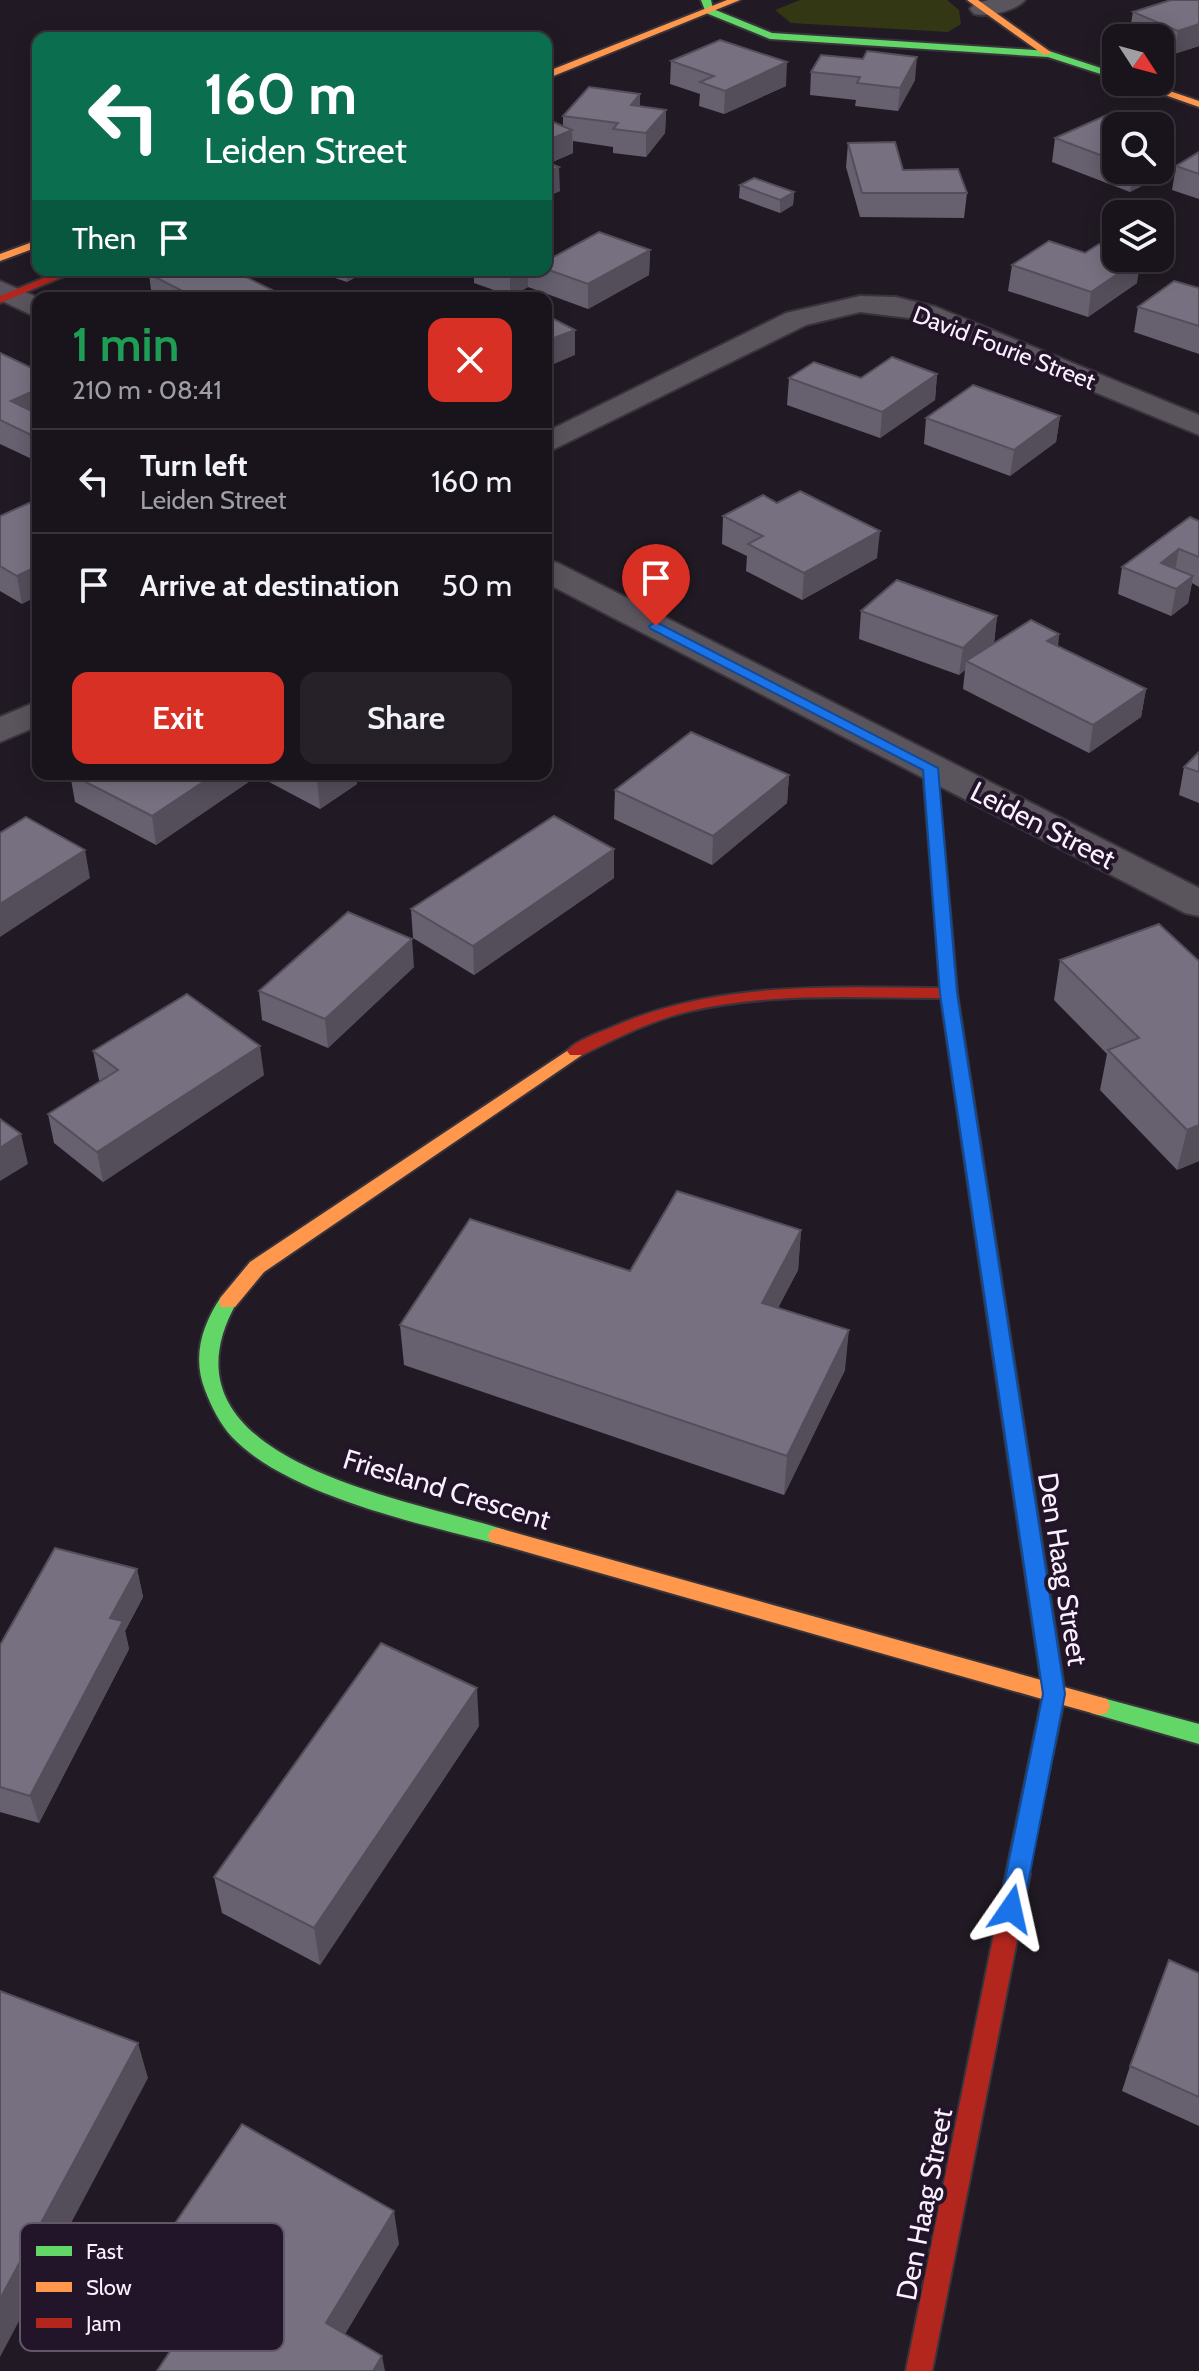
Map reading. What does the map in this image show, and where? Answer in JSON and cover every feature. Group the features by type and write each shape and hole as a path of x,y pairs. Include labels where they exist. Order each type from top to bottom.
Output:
{"street":[{"path":"552,73 707,5 735,0"},
{"path":"977,4 1014,0"},
{"path":"977,4 1049,54"},
{"path":"707,5 770,36 1049,54 1102,71"},
{"path":"1174,96 1199,104"},
{"path":"0,258 32,245"},
{"path":"4,295 56,276"},
{"path":"4,295 32,307"},
{"name":"David Fourie Street","path":"552,441 796,319 860,304 926,313 1199,426"},
{"name":"Leiden Street","path":"552,573 1199,904"},
{"path":"0,731 32,715"},
{"name":"Den Haag Street","path":"919,2371 1054,1694 949,993 930,768"},
{"name":"Friesland Crescent","path":"949,993 788,994 708,1002 648,1018 577,1050 257,1267 220,1312 206,1359 214,1393 240,1433 275,1459 370,1500 1199,1734"}],"green space":[{"path":"800,0 947,0 959,10 961,24 948,32 791,23 775,10"}],"building":[{"path":"1171,0 1199,0 1199,24 1178,31 1174,29 1174,24 1161,24 1133,12"},
{"path":"720,40 787,62 725,91 700,82 714,76 671,61"},
{"path":"867,51 917,57 900,88 857,83 860,77 811,72 821,55 863,59"},
{"path":"589,87 640,94 631,105 666,110 646,133 613,129 618,123 563,116"},
{"path":"1102,117 1102,156 1055,138"},
{"path":"552,122 572,130 552,138"},
{"path":"895,142 903,170 958,169 967,193 862,193 848,143"},
{"path":"1199,152 1199,174 1176,166"},
{"path":"754,178 794,192 780,200 740,185"},
{"path":"599,232 650,250 588,284 552,271 552,258"},
{"path":"1049,241 1085,253 1099,244 1102,245 1102,272 1120,272 1091,292 1012,265"},
{"path":"153,276 244,276 276,292 184,292"},
{"path":"1174,281 1199,288 1199,326 1138,307"},
{"path":"552,318 575,330 552,339"},
{"path":"0,353 32,368 32,392 11,401 32,411 32,432 29,434 0,420"},
{"path":"892,357 937,374 882,412 789,378 814,362 861,378"},
{"path":"973,385 1060,416 1014,450 926,418"},
{"path":"800,491 880,531 804,573 748,544 763,536 723,516 763,495 777,503"},
{"path":"32,502 32,569 17,576 0,566 0,516"},
{"path":"1190,517 1199,521 1199,557 1179,549 1161,563 1193,576 1176,589 1122,567"},
{"path":"897,580 997,616 963,648 861,611"},
{"path":"1031,620 1059,634 1047,641 1146,689 1093,725 966,661"},
{"path":"691,732 789,775 713,836 615,790"},
{"path":"1199,752 1199,772 1184,767"},
{"path":"82,780 206,780 152,816"},
{"path":"554,816 614,849 473,946 411,909"},
{"path":"26,817 85,850 0,904 0,833"},
{"path":"348,912 412,939 325,1019 259,991"},
{"path":"1159,924 1199,961 1199,1125 1187,1130 1108,1050 1139,1038 1060,960"},
{"path":"187,994 260,1046 97,1152 48,1114 118,1070 93,1051"},
{"path":"0,1119 21,1134 0,1148"},
{"path":"677,1191 801,1230 762,1303 849,1330 787,1456 400,1325 470,1219 630,1271"},
{"path":"55,1548 137,1569 110,1618 123,1621 30,1796 0,1787 0,1645"},
{"path":"381,1643 477,1688 314,1928 214,1877"},
{"path":"1169,1960 1199,1973 1199,2097 1130,2066"},
{"path":"0,1991 138,2043 41,2223 20,2223 20,2262 0,2299"},
{"path":"242,2124 394,2211 326,2323 382,2356 373,2371 157,2371 170,2351 284,2351 284,2223 175,2223"}],"traffic: fast":[{"path":"706,0 709,11 770,36 1049,54 1102,71"},
{"path":"228,1302 211,1337 208,1367 222,1408 242,1435 267,1454 329,1485 399,1509 498,1536"},
{"path":"1099,1706 1199,1734"}],"traffic: slow":[{"path":"552,74 735,0"},
{"path":"972,0 1047,53"},
{"path":"1174,96 1199,104"},
{"path":"0,258 32,245"},
{"path":"930,768 944,934"},
{"path":"228,1302 257,1267 576,1051"},
{"path":"1002,1349 1054,1694 1018,1874"},
{"path":"498,1536 1099,1706"}],"traffic: jam":[{"path":"0,300 58,276"},
{"path":"944,934 949,993 1002,1349"},
{"path":"576,1051 640,1022 708,1002 798,993 949,993"},
{"path":"919,2371 1018,1874"}],"route":[{"path":"656,626 930,768 949,993 1054,1694 1011,1909"}]}
